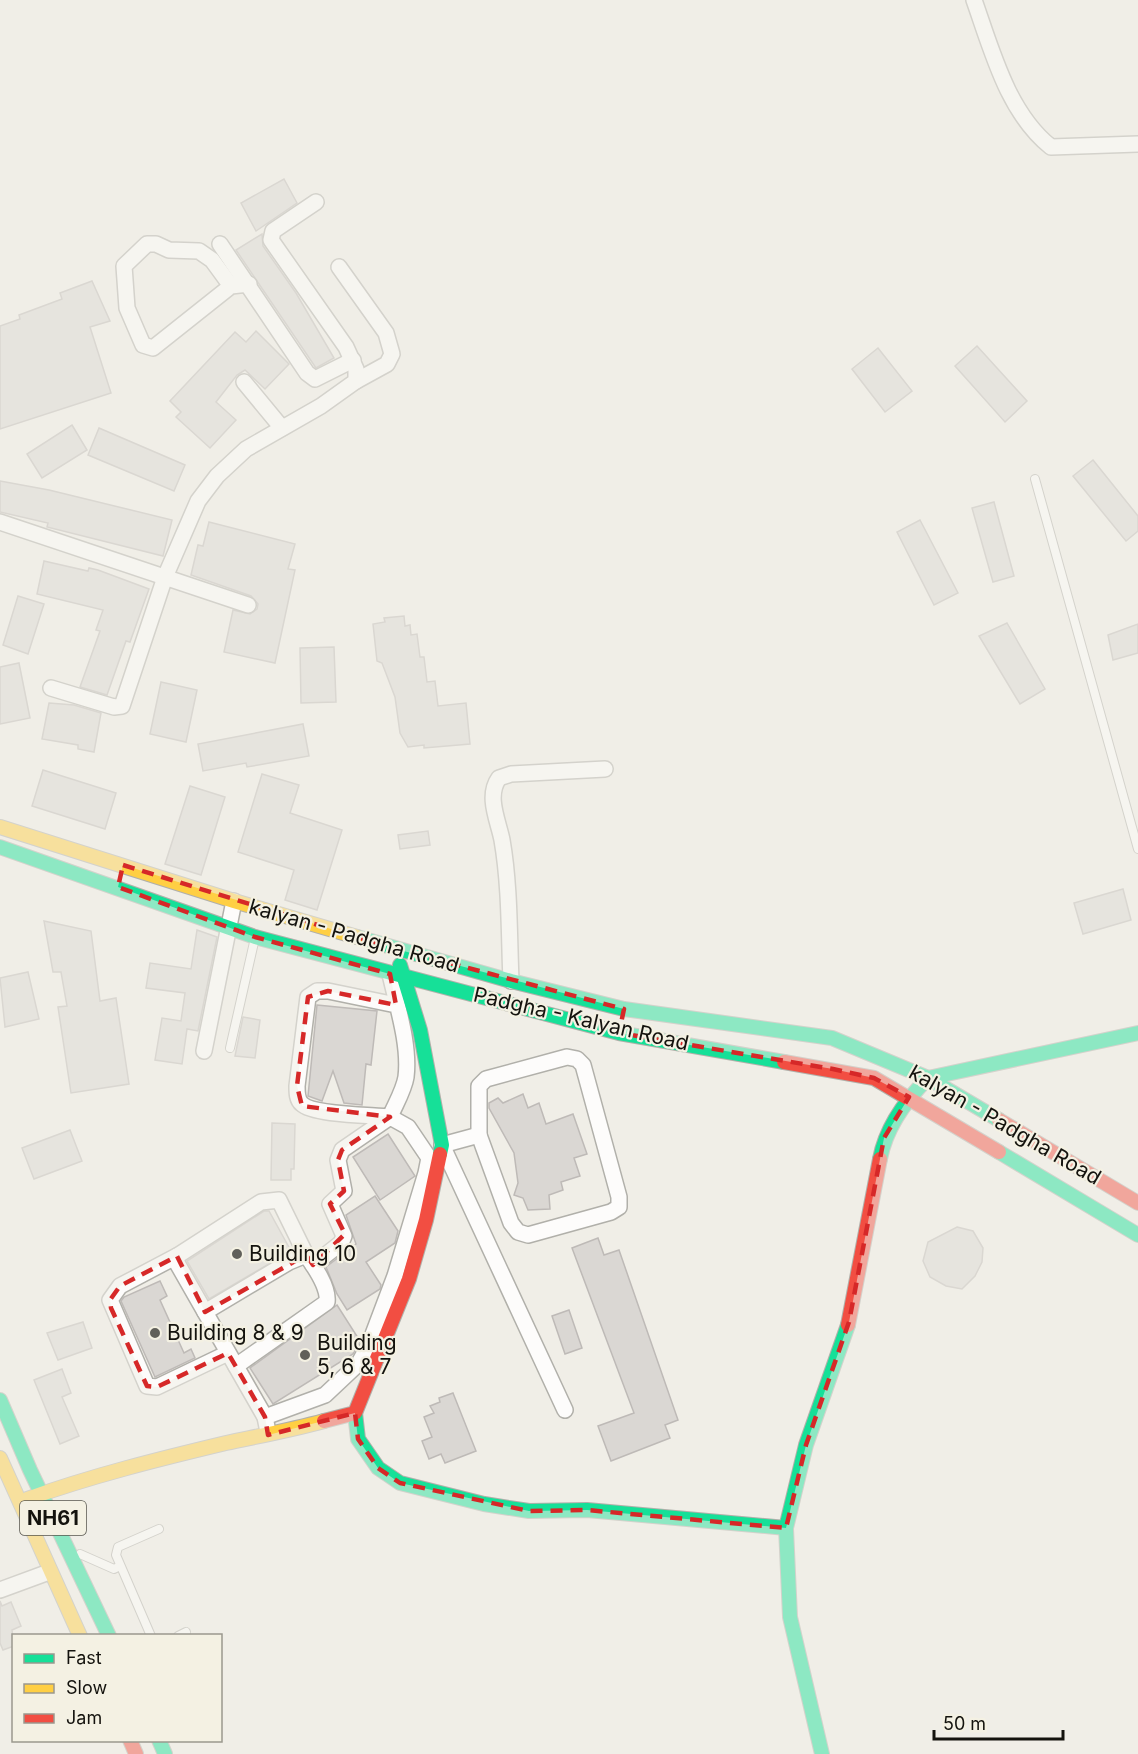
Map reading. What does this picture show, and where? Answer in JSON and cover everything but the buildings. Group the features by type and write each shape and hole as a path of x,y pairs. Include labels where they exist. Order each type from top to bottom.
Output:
{"main road":[{"name":"kalyan - Padgha Road","path":"6,829 234,901 511,981 624,1009 832,1038 928,1078 1138,1203"},
{"path":"3,848 6,829"},
{"name":"Padgha - Kalyan Road","path":"3,848 255,937 397,976 619,1033 874,1078 1138,1235"},
{"path":"118,887 123,865"},
{"path":"396,949 397,976 420,1030 442,1145 426,1221 409,1279 355,1413 358,1439 378,1468 400,1483 484,1504 529,1510 587,1510 786,1528"},
{"path":"619,1033 624,1009"},
{"path":"822,1754 790,1617 786,1528 807,1445 849,1322 884,1138 909,1097 928,1078 1138,1033"},
{"name":"NH61","path":"0,1400 30,1470 109,1634"},
{"path":"19,1502 227,1443 268,1436 355,1413"},
{"name":"NH61","path":"0,1458 3,1476 19,1502 49,1572 80,1634"},
{"path":"3,1476 30,1470"}],"street":[{"path":"974,0 1015,103 1033,133 1051,147 1138,144"},
{"path":"316,202 273,231 271,240 353,360 356,381"},
{"path":"231,286 212,260 199,250 169,250 156,244 147,244 124,266 127,308 143,345 153,348 231,286 249,284"},
{"path":"220,244 307,372 315,379 321,406"},
{"path":"51,688 114,708 122,706 165,577 198,501 204,493 246,449 321,406 356,381 387,364 392,354 386,333 339,267"},
{"path":"315,379 353,360"},
{"path":"244,382 282,428"},
{"path":"0,522 248,605"},
{"path":"511,981 502,842 492,797 493,786 499,778 512,774 605,769"},
{"path":"204,1051 234,901"},
{"path":"206,1312 289,1262 310,1260 341,1243 344,1236 330,1204 344,1191 338,1160 342,1150 390,1117 406,1079 405,1054 396,1005 397,976"},
{"path":"265,1417 325,1395 359,1363 369,1345 395,1276 429,1158 408,1127 390,1117 303,1106 298,1098 297,1086 308,997 317,991 328,991 396,1005"},
{"path":"567,1057 577,1059 583,1065 619,1197 619,1207 611,1212 528,1235 518,1232 511,1222 479,1136 477,1099 479,1086 486,1079 567,1057"},
{"path":"479,1136 442,1145 565,1410"},
{"path":"279,1200 326,1291 327,1302 232,1359 157,1387 147,1386 110,1300 120,1286 177,1256 261,1202 279,1200"},
{"path":"177,1256 177,1263 265,1417 268,1436"},
{"path":"0,1590 49,1572"}],"lane":[{"path":"1035,479 1114,772 1138,849"},
{"path":"230,1047 255,937"},
{"path":"151,1634 116,1555 118,1547 159,1529"},
{"path":"69,1550 114,1569 120,1566"},
{"path":"181,1634 186,1632"}],"highlighted area":[{"path":"123,865 396,949 624,1009 619,1033 874,1078 909,1097 884,1138 849,1322 806,1445 786,1528 587,1510 529,1511 400,1483 378,1468 358,1439 355,1413 268,1435 265,1417 228,1353 157,1387 147,1386 111,1308 110,1300 120,1286 177,1256 205,1312 306,1255 313,1265 345,1234 330,1204 344,1191 338,1160 342,1150 390,1117 302,1106 297,1086 308,997 328,991 396,1005 390,974 255,937 118,887"}],"traffic: fast":[{"path":"0,847 255,937 619,1033 784,1062"},
{"path":"357,937 511,981 624,1009 832,1038 928,1078 999,1120"},
{"path":"400,965 420,1030 442,1145 440,1154"},
{"path":"880,1159 892,1125 928,1078 1138,1033"},
{"path":"999,1152 1138,1235"},
{"path":"822,1754 790,1617 786,1528 806,1445 848,1325"},
{"path":"0,1400 30,1470 108,1634"},
{"path":"355,1413 358,1439 378,1468 400,1483 484,1504 529,1511 587,1510 786,1528"},
{"path":"160,1742 165,1754"}],"traffic: slow":[{"path":"0,827 234,901 357,937"},
{"path":"27,1499 150,1462 324,1421"},
{"path":"0,1458 79,1634"}],"traffic: jam":[{"path":"784,1062 874,1078 999,1152"},
{"path":"999,1120 1138,1203"},
{"path":"324,1421 355,1413 409,1279 426,1220 440,1154"},
{"path":"848,1325 880,1159"},
{"path":"131,1742 136,1754"}],"place":[{"name":"Building 10","path":"237,1254"},
{"name":"Building 8 & 9","path":"155,1333"},
{"name":"Building 5, 6 & 7","path":"305,1355"}]}
